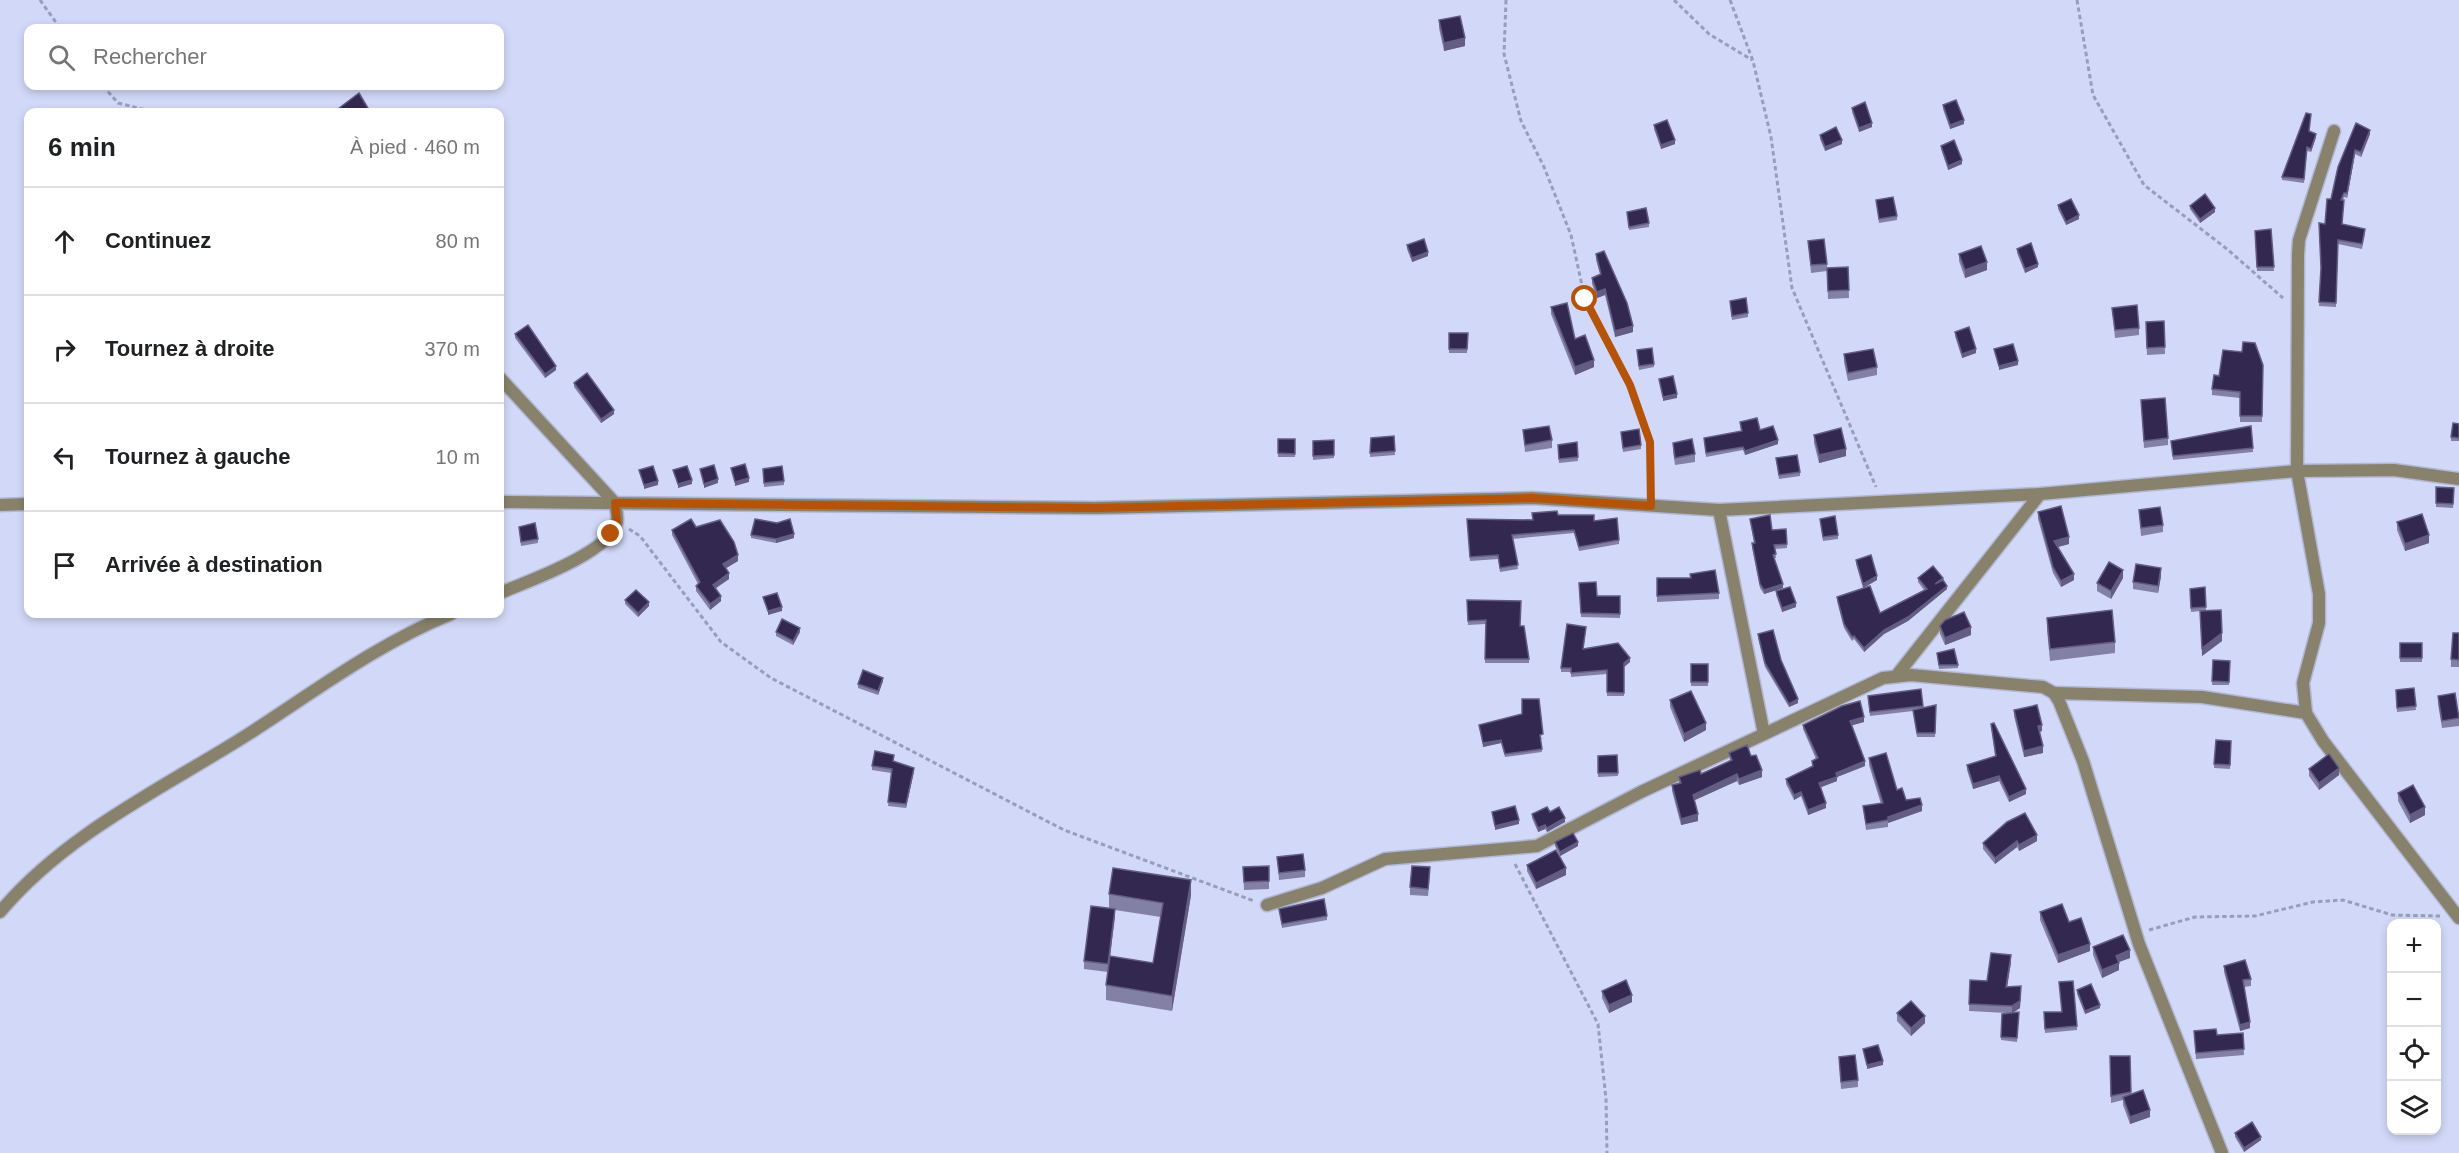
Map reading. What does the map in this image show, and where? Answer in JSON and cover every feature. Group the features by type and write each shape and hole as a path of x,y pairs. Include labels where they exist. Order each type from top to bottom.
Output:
{"street":[{"path":"2334,131 2299,240 2297,471 2319,594 2319,623 2303,683 2306,713 2323,741 2458,915"},
{"path":"504,382 615,503 617,522 611,534 569,565 504,591"},
{"path":"504,502 1095,508 1532,498 1719,510 2040,494 2297,471 2394,470 2459,479"},
{"path":"1897,675 2040,494"},
{"path":"0,505 24,504"},
{"path":"1719,510 1764,734"},
{"path":"0,912 18,890 108,820 250,733 336,674 443,618"},
{"path":"1267,905 1323,888 1385,859 1537,846 1641,792 1883,678 1897,675 2043,687 2054,693 2202,697 2306,713"},
{"path":"2054,693 2083,761 2136,933 2222,1153"}],"path":[{"path":"40,0 57,24"},
{"path":"1506,0 1504,54 1521,121 1544,167 1571,235 1585,299 1630,385 1650,442 1651,506"},
{"path":"1674,0 1709,34 1753,61"},
{"path":"1730,0 1753,61 1771,137 1792,288 1882,502"},
{"path":"2077,0 2093,95 2144,185 2227,249 2297,311"},
{"path":"107,90 118,103 138,108"},
{"path":"617,522 640,536 721,642 771,678 1064,830 1267,905"},
{"path":"1506,848 1598,1024 1606,1100 1607,1153"},
{"path":"2136,933 2195,917 2255,916 2313,903 2343,900 2392,915 2434,917 2458,915"}],"building":[{"path":"1460,16 1465,38 1444,43 1439,20"},
{"path":"359,93 368,108 339,108"},
{"path":"1956,100 1964,120 1950,125 1943,105"},
{"path":"1865,102 1872,123 1859,128 1852,108"},
{"path":"2306,113 2311,114 2309,131 2316,134 2311,149 2307,147 2304,179 2282,177"},
{"path":"1667,120 1675,140 1661,145 1654,125"},
{"path":"2356,123 2370,130 2361,152 2355,150 2347,193 2344,193 2341,200 2344,200 2342,224 2365,229 2362,244 2338,240 2336,303 2319,302 2321,268 2319,223 2325,224 2327,199 2331,199 2338,167"},
{"path":"1836,127 1842,140 1825,147 1820,135"},
{"path":"1954,140 1962,160 1948,166 1941,146"},
{"path":"2205,194 2215,208 2200,219 2190,206"},
{"path":"1893,197 1897,216 1879,219 1876,200"},
{"path":"2071,199 2079,215 2066,222 2058,205"},
{"path":"1646,208 1649,223 1629,227 1627,212"},
{"path":"2271,229 2274,267 2257,267 2255,231"},
{"path":"1424,239 1428,252 1412,258 1407,245"},
{"path":"1824,239 1827,264 1811,265 1808,241"},
{"path":"2031,243 2038,264 2025,269 2017,249"},
{"path":"1981,246 1987,262 1965,270 1959,254"},
{"path":"1604,251 1627,303 1633,326 1615,331 1605,289 1597,292 1592,278 1601,274 1596,254"},
{"path":"1848,267 1849,290 1828,291 1827,268"},
{"path":"1746,298 1748,313 1732,316 1730,301"},
{"path":"1567,303 1575,339 1585,335 1594,360 1575,367 1551,307"},
{"path":"2137,305 2139,328 2115,330 2112,308"},
{"path":"2164,321 2165,347 2147,348 2146,322"},
{"path":"528,325 556,366 545,374 515,334"},
{"path":"1969,327 1976,349 1962,354 1955,332"},
{"path":"1449,333 1468,333 1467,349 1449,349"},
{"path":"2243,342 2255,343 2263,365 2262,416 2240,416 2240,392 2212,389 2214,375 2219,376 2223,350 2242,352"},
{"path":"2013,344 2018,361 1999,366 1994,349"},
{"path":"1652,348 1654,364 1639,366 1637,350"},
{"path":"1873,349 1877,367 1848,373 1844,354"},
{"path":"587,373 614,410 601,419 574,383"},
{"path":"1673,376 1677,394 1663,397 1659,379"},
{"path":"2165,398 2168,438 2144,441 2141,400"},
{"path":"1757,418 1760,430 1773,426 1778,440 1745,451 1743,447 1706,453 1704,438 1742,431 1740,422"},
{"path":"2453,423 2459,424 2459,438 2451,437"},
{"path":"1549,426 1552,440 1525,445 1523,430"},
{"path":"2251,426 2253,448 2173,456 2171,441"},
{"path":"1841,428 1846,449 1819,455 1814,435"},
{"path":"1639,429 1641,445 1623,448 1621,432"},
{"path":"1394,436 1395,451 1370,453 1371,438"},
{"path":"1278,439 1295,439 1295,454 1278,453"},
{"path":"1692,439 1695,454 1675,458 1673,443"},
{"path":"1334,440 1334,455 1313,456 1313,441"},
{"path":"1577,442 1578,457 1559,459 1558,445"},
{"path":"1797,455 1800,472 1779,475 1776,458"},
{"path":"745,464 749,478 735,482 731,468"},
{"path":"714,465 718,479 704,484 700,469"},
{"path":"653,466 658,481 644,485 639,470"},
{"path":"687,466 692,480 678,484 673,470"},
{"path":"782,466 784,481 764,483 763,469"},
{"path":"2436,487 2454,488 2453,504 2436,503"},
{"path":"2061,506 2069,537 2054,541 2074,574 2061,581 2053,567 2038,512"},
{"path":"2160,507 2163,525 2141,528 2139,510"},
{"path":"1557,511 1558,515 1594,515 1594,521 1617,518 1619,540 1579,547 1574,530 1512,535 1518,565 1500,568 1498,555 1470,557 1467,519 1533,520 1532,513"},
{"path":"2422,514 2429,535 2405,544 2397,522"},
{"path":"1770,515 1772,530 1786,529 1787,544 1774,545 1776,554 1773,555 1783,584 1764,590 1760,584 1750,519"},
{"path":"1835,516 1838,535 1823,537 1820,519"},
{"path":"691,519 696,527 720,520 734,542 738,555 723,564 729,573 713,585 721,596 710,604 696,586 700,582 672,530"},
{"path":"755,519 777,523 790,519 794,534 776,539 751,535"},
{"path":"535,523 538,539 521,542 519,527"},
{"path":"1871,555 1877,576 1863,584 1856,560"},
{"path":"2109,562 2123,570 2111,591 2097,583"},
{"path":"2136,564 2161,568 2158,586 2133,582"},
{"path":"1933,566 1943,578 1935,584 1943,580 1947,586 1908,617 1884,630 1864,648 1854,636 1852,637 1844,624 1837,597 1870,586 1880,613 1927,589 1918,578"},
{"path":"1715,570 1719,593 1657,596 1657,578 1691,578 1690,574"},
{"path":"1596,582 1597,596 1620,596 1620,614 1581,613 1579,583"},
{"path":"1790,587 1796,603 1782,608 1776,591"},
{"path":"2205,587 2206,607 2191,608 2190,589"},
{"path":"636,590 649,602 638,613 625,600"},
{"path":"777,593 782,607 768,611 763,597"},
{"path":"1467,600 1521,601 1520,626 1524,626 1529,659 1485,659 1486,620 1468,621"},
{"path":"2112,610 2115,642 2050,649 2047,618"},
{"path":"2221,610 2222,633 2202,648 2200,611"},
{"path":"1964,612 1971,627 1945,638 1940,626 1945,620"},
{"path":"782,619 800,628 793,641 776,632"},
{"path":"1567,624 1586,627 1583,649 1618,643 1630,658 1624,663 1624,693 1607,692 1607,670 1571,673 1571,668 1561,668"},
{"path":"1773,630 1781,660 1798,699 1789,704 1765,663 1758,634"},
{"path":"2453,633 2459,633 2459,660 2451,659"},
{"path":"2400,643 2422,643 2422,658 2400,658"},
{"path":"1954,649 1958,665 1939,665 1937,653"},
{"path":"2213,660 2230,661 2229,682 2212,681"},
{"path":"1691,664 1708,664 1708,682 1691,682"},
{"path":"863,670 883,678 878,691 858,684"},
{"path":"2414,688 2416,706 2397,708 2396,690"},
{"path":"1921,689 1923,706 1870,712 1868,696"},
{"path":"1691,691 1706,723 1684,734 1670,700"},
{"path":"2455,693 2459,718 2442,721 2438,696"},
{"path":"1522,699 1539,699 1543,734 1540,735 1542,749 1505,754 1501,740 1483,743 1479,725 1522,714"},
{"path":"1860,701 1864,717 1850,721 1865,761 1836,773 1837,777 1819,783 1826,803 1808,810 1801,792 1794,795 1786,779 1813,766 1812,761 1818,758 1803,725 1842,706"},
{"path":"1936,705 1935,733 1917,733 1913,710"},
{"path":"2037,705 2042,725 2038,726 2043,746 2024,751 2014,710"},
{"path":"1994,723 2026,789 2009,797 1999,776 1973,784 1967,765 1996,756 1991,724"},
{"path":"2216,740 2231,741 2230,765 2214,764"},
{"path":"1747,745 1751,756 1756,755 1762,770 1739,779 1737,774 1693,795 1698,814 1681,819 1672,785 1681,783 1679,777 1700,770 1701,774 1732,760 1729,753"},
{"path":"875,751 894,755 893,761 914,768 906,804 888,802 892,769 872,766"},
{"path":"1886,753 1897,790 1902,788 1906,800 1920,798 1922,805 1888,817 1888,820 1866,824 1863,806 1883,803 1869,758"},
{"path":"2329,754 2339,768 2319,783 2309,769"},
{"path":"1617,755 1618,773 1598,773 1598,756"},
{"path":"2413,785 2425,807 2410,815 2398,793"},
{"path":"1515,806 1519,820 1495,826 1492,812"},
{"path":"1547,807 1550,812 1559,807 1565,818 1547,828 1545,825 1538,828 1532,814"},
{"path":"2025,813 2037,835 2019,845 2017,841 1995,858 1983,843 2007,822"},
{"path":"1573,833 1578,842 1560,852 1555,842"},
{"path":"1556,850 1566,868 1536,883 1527,865"},
{"path":"1303,854 1305,870 1279,873 1277,857"},
{"path":"1269,866 1269,881 1244,882 1243,867"},
{"path":"1412,866 1430,867 1428,889 1410,887"},
{"path":"1113,868 1191,880 1172,996 1106,985 1110,956 1153,963 1163,903 1109,894"},
{"path":"1324,899 1327,916 1282,924 1279,909"},
{"path":"2062,904 2069,922 2081,918 2090,944 2058,955 2040,912"},
{"path":"1091,906 1115,909 1108,964 1084,961"},
{"path":"2123,935 2130,950 2116,956 2119,963 2102,970 2093,947"},
{"path":"1991,953 2011,955 2006,987 2021,986 2020,1001 2012,1006 1969,1004 1970,980 1987,981"},
{"path":"2245,960 2251,979 2243,980 2250,1022 2240,1025 2224,966"},
{"path":"1626,980 1632,995 1609,1005 1602,991"},
{"path":"2073,981 2077,1026 2045,1029 2044,1012 2062,1012 2059,982"},
{"path":"2091,984 2100,1005 2085,1011 2077,990"},
{"path":"1911,1001 1925,1016 1911,1028 1897,1013"},
{"path":"2019,1012 2017,1038 2001,1037 2002,1014"},
{"path":"2216,1029 2217,1035 2243,1033 2244,1049 2196,1053 2194,1031"},
{"path":"1878,1045 1883,1061 1867,1065 1863,1049"},
{"path":"1855,1055 1858,1080 1841,1082 1839,1057"},
{"path":"2110,1056 2130,1056 2131,1092 2111,1096"},
{"path":"2143,1090 2150,1110 2130,1117 2123,1097"},
{"path":"2252,1122 2261,1137 2244,1148 2235,1133"}],"route":[{"path":"611,534 617,522 615,503 1095,508 1269,502 1532,498 1651,506 1650,442 1630,385 1585,299"}]}
